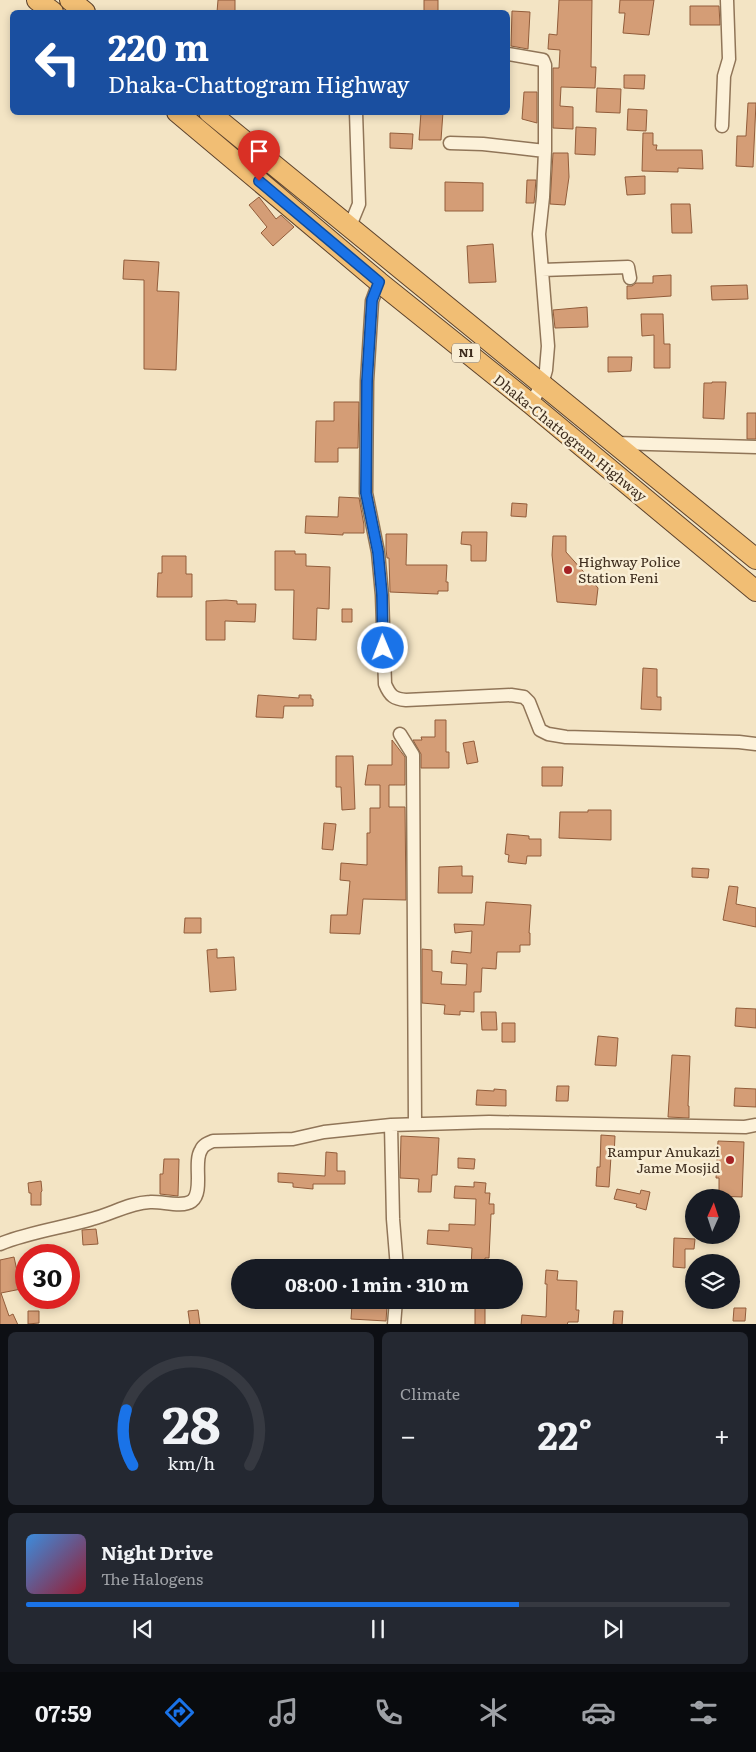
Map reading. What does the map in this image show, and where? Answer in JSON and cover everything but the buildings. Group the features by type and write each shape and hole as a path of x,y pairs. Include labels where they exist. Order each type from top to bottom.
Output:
{"highway":[{"path":"38,0 50,10"},
{"path":"70,0 82,10"},
{"name":"Dhaka-Chattogram Highway","path":"180,115 379,282 756,591"},
{"name":"Dhaka-Chattogram Highway","path":"213,115 756,558"}],"street":[{"path":"722,126 724,76 729,59 727,0"},
{"path":"510,54 545,62 545,151 539,234 548,346 546,370 542,384 530,404"},
{"path":"350,226 359,204 356,115"},
{"path":"450,143 483,144 545,151"},
{"path":"542,270 628,267 630,278"},
{"path":"379,282 372,300 367,381 366,493 378,552 386,684 389,692 395,699 511,695 524,697 529,702 540,730 548,734 566,737 756,744"},
{"path":"615,443 756,447"},
{"path":"400,734 413,755 415,1124"},
{"path":"0,1244 94,1219 128,1206 150,1202 179,1204 189,1202 197,1194 199,1151 204,1145 213,1141 292,1139 324,1132 415,1124 489,1122 745,1127 756,1125"},
{"path":"391,1125 393,1219 396,1259"},
{"path":"394,1324 395,1309"}],"place":[{"name":"Highway Police Station Feni","path":"568,570"},
{"name":"Rampur Anukazi Jame Mosjid","path":"730,1160"}],"route":[{"path":"259,181 379,282 372,300 367,381 366,493 378,552 382,595 383,648"}]}
